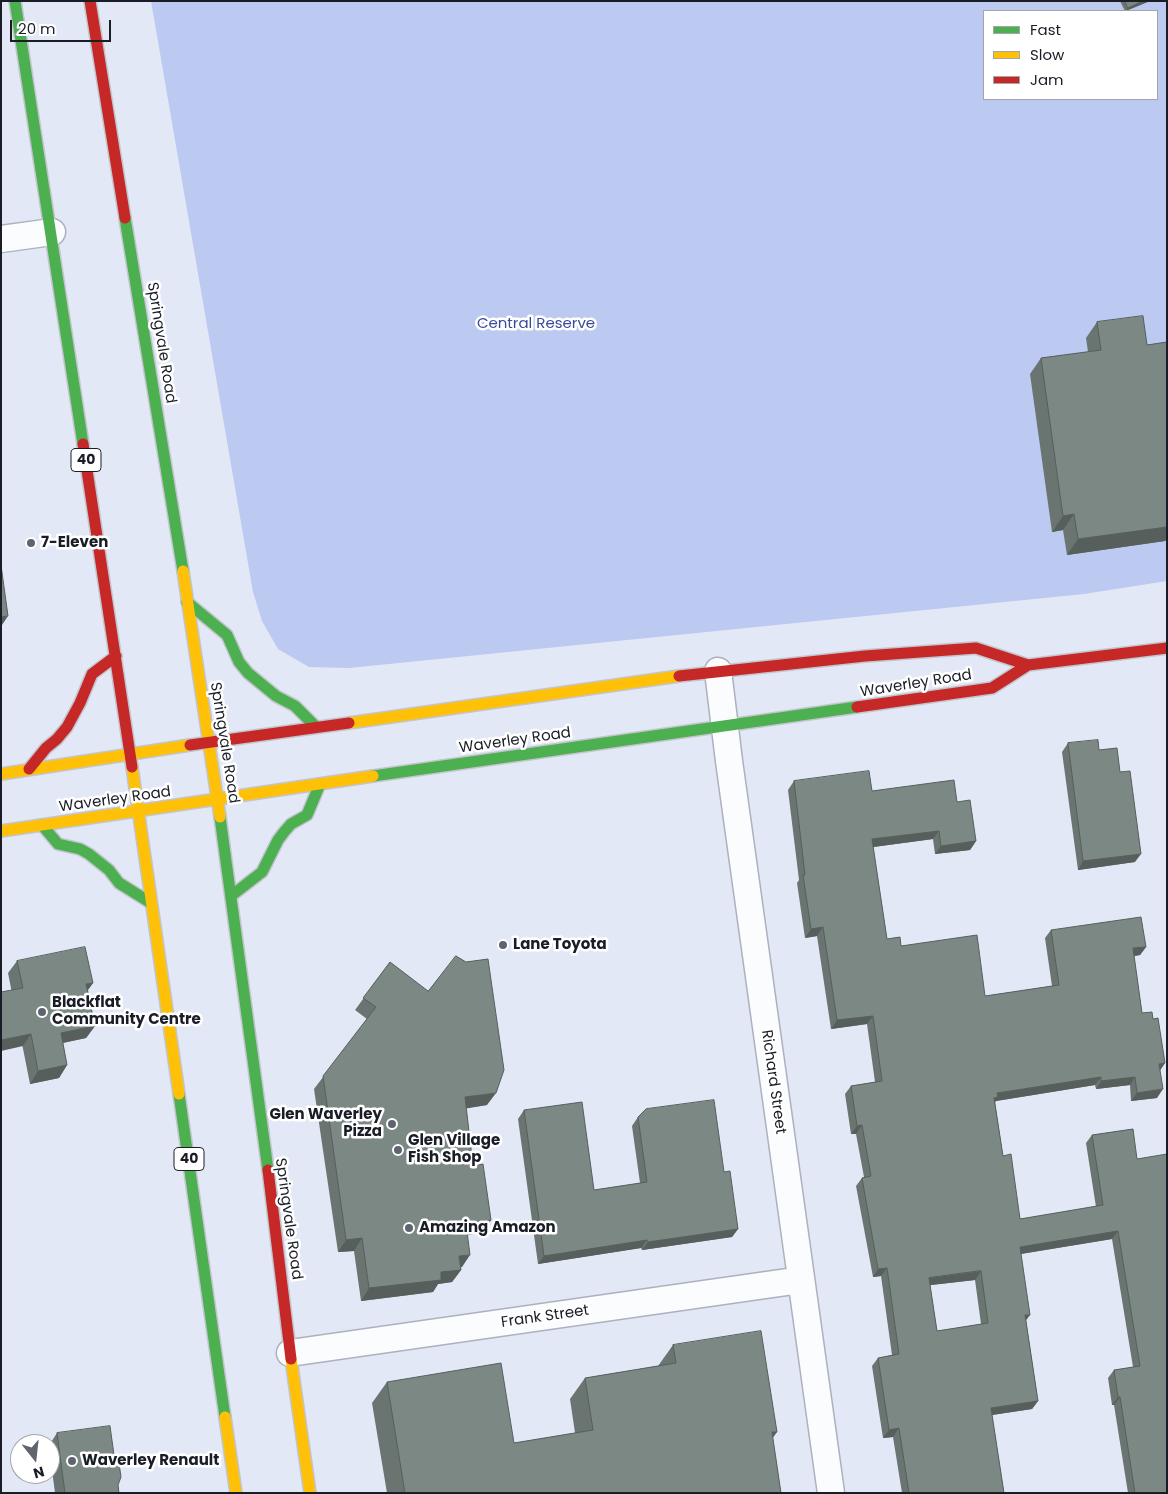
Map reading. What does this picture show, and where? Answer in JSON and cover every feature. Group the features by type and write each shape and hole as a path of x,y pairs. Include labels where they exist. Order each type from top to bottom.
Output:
{"main road":[{"name":"40","path":"15,1 116,656 236,1493"},
{"name":"Springvale Road","path":"90,1 210,742 310,1493"},
{"path":"187,602 227,635 239,662 248,673 276,696 295,706 316,727"},
{"name":"Waverley Road","path":"1,774 130,753 718,671 866,656 976,648 1028,665 1167,648"},
{"path":"29,769 70,722 92,674 116,656"},
{"name":"Waverley Road","path":"1,830 138,812 320,784 992,688 1028,665"},
{"path":"231,896 262,872 284,832 298,819 307,815 320,784"},
{"path":"42,825 58,844 80,849 89,854 109,870 120,883 151,903"}],"street":[{"path":"1,239 52,232"},
{"name":"Richard Street","path":"718,671 724,727 831,1493"},
{"name":"Frank Street","path":"290,1353 801,1280"}],"green space":[{"name":"Central Reserve","path":"151,1 1167,1 1167,581 1084,594 349,668 309,667 278,649 262,621 253,592"}],"building":[{"path":"1125,1 1143,1 1128,8"},
{"path":"1143,316 1147,345 1167,342 1167,527 1078,539 1074,514 1063,516 1041,358 1101,350 1097,322"},
{"path":"1,565 8,616 1,617"},
{"path":"1098,740 1099,750 1117,748 1120,772 1130,771 1141,854 1083,861 1068,743"},
{"path":"869,771 872,791 954,780 957,802 970,800 976,841 941,846 939,831 872,839 887,939 900,937 901,946 977,935 985,996 1059,985 1051,930 1141,917 1146,947 1133,948 1142,1013 1152,1012 1153,1019 1158,1018 1165,1063 1159,1064 1163,1089 1137,1093 1135,1077 1101,1081 1101,1077 997,1093 998,1097 994,1098 1003,1156 1011,1154 1020,1219 1103,1205 1092,1135 1133,1129 1137,1159 1167,1154 1167,1493 1135,1493 1114,1370 1140,1366 1118,1231 1020,1247 1030,1315 1025,1315 1038,1401 991,1408 1004,1493 909,1493 899,1428 889,1430 878,1358 899,1354 887,1268 878,1269 862,1178 871,1176 862,1125 857,1126 851,1086 882,1081 873,1016 837,1020 823,927 811,929 803,875 805,875 794,781","holes":["981,1271 988,1323 937,1331 929,1278"]},
{"path":"85,947 93,983 86,984 95,1026 61,1033 67,1065 38,1071 31,1034 1,1040 1,992 23,988 17,961"},
{"path":"456,956 466,962 488,959 504,1070 496,1093 465,1097 473,1166 483,1164 491,1220 466,1224 470,1255 459,1256 461,1270 441,1272 441,1280 369,1288 362,1238 346,1240 323,1076 376,1007 363,998 390,962 428,991"},
{"path":"714,1100 724,1172 730,1171 738,1229 648,1242 647,1240 544,1256 524,1110 582,1102 594,1190 647,1182 638,1117 646,1109"},
{"path":"761,1331 777,1432 772,1432 781,1493 405,1493 387,1382 501,1363 514,1443 593,1430 585,1378 676,1363 673,1345"},
{"path":"110,1426 114,1455 119,1463 121,1477 118,1485 119,1493 65,1493 60,1456 60,1434 57,1433"}],"traffic: fast":[{"path":"15,1 83,444"},
{"path":"125,218 183,571"},
{"path":"187,602 227,635 239,662 248,673 276,696 295,706 316,727"},
{"path":"373,776 857,707"},
{"path":"231,896 262,872 284,832 291,824 307,815 320,784"},
{"path":"220,817 268,1170"},
{"path":"42,825 58,844 80,849 89,854 109,870 119,883 151,903"},
{"path":"179,1094 225,1417"}],"traffic: slow":[{"path":"183,571 220,817"},
{"path":"349,723 679,676"},
{"path":"1,774 190,745"},
{"path":"132,767 179,1094"},
{"path":"1,831 373,776"},
{"path":"291,1359 310,1493"},
{"path":"225,1417 236,1493"}],"traffic: jam":[{"path":"90,1 125,218"},
{"path":"83,444 132,767"},
{"path":"679,676 865,656 976,648 1028,665"},
{"path":"857,707 992,688 1028,665 1167,648"},
{"path":"29,769 67,727 80,703 92,674 116,656"},
{"path":"190,745 349,723"},
{"path":"268,1170 291,1359"}],"place":[{"name":"7-Eleven","path":"31,543"},
{"name":"Lane Toyota","path":"503,945"},
{"name":"Blackflat Community Centre","path":"42,1012"},
{"name":"Glen Waverley Pizza","path":"392,1124"},
{"name":"Glen Village Fish Shop","path":"398,1150"},
{"name":"Amazing Amazon","path":"409,1228"},
{"name":"Waverley Renault","path":"72,1461"}]}
